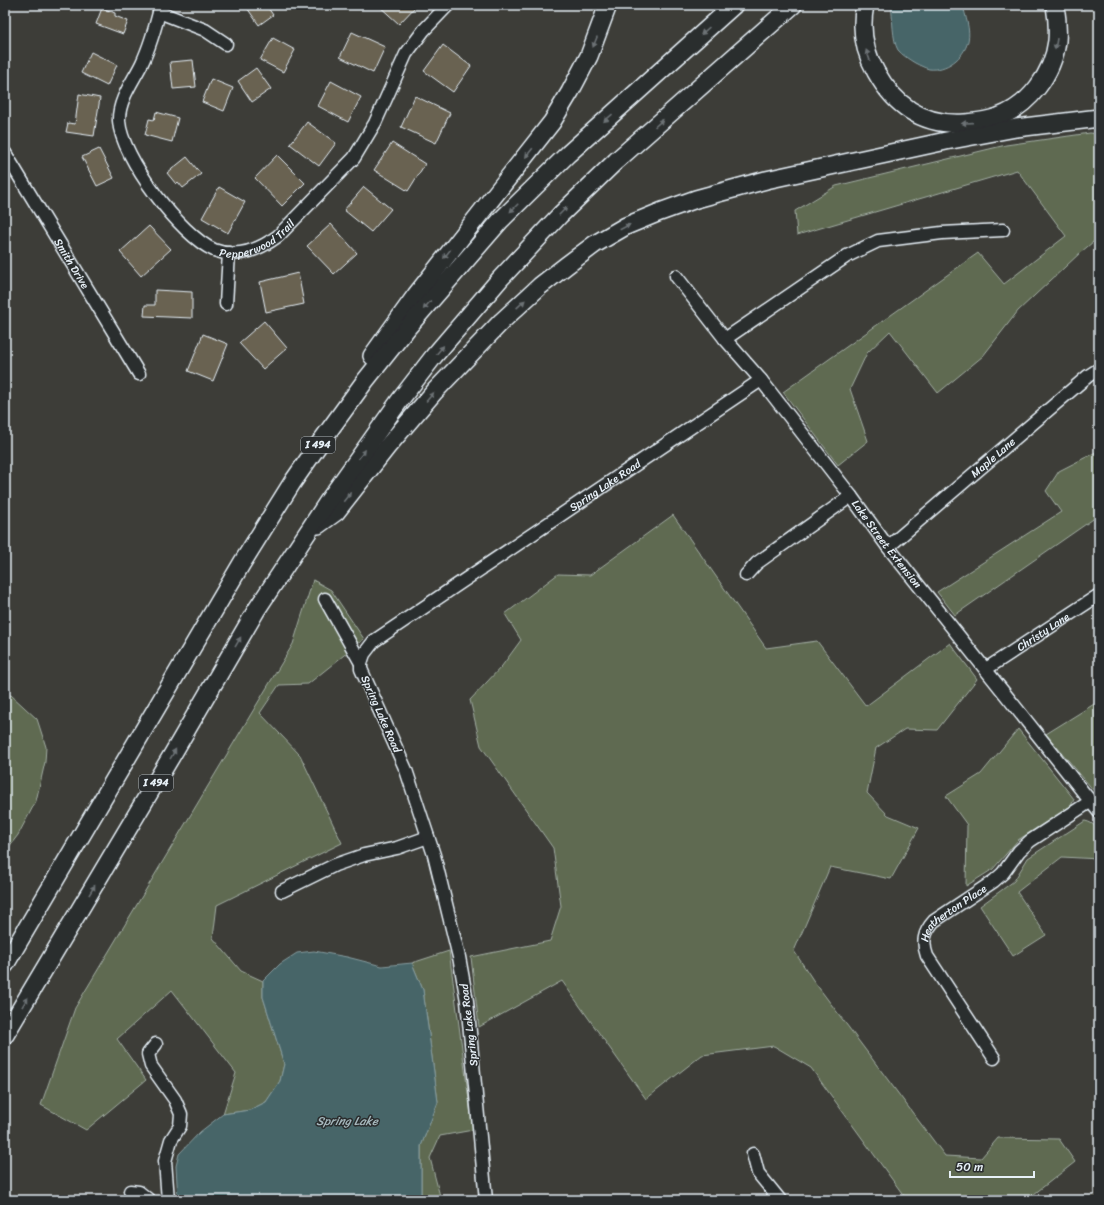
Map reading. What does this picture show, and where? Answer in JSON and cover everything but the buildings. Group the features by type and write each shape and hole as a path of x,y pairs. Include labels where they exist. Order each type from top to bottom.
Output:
{"highway":[{"path":"321,442 358,376 386,336 416,295 552,122 589,56 608,5"},
{"name":"I 494","path":"5,965 242,563 292,483 365,381 500,221 568,154 734,5"},
{"name":"I 494","path":"5,1035 168,762 257,609 350,469 426,367 526,250 580,194 793,5"},
{"path":"865,5 862,28 865,47 871,63 888,91 912,112 925,118 953,124 997,118 1020,104 1039,86 1046,74 1057,42 1058,28 1055,5"},
{"path":"308,532 336,512 387,447 435,391 502,321 540,286 567,265 595,244 626,226 696,199 766,180 946,141 1016,128 1099,118"}],"street":[{"name":"Pepperwood Trail","path":"160,9 155,28 142,62 120,108 119,121 122,134 132,158 145,180 187,230 200,242 214,250 229,253 248,252 265,246 278,236 354,158 375,123 406,54 424,30 448,5"},
{"path":"160,9 205,30 226,44"},
{"name":"Smith Drive","path":"5,153 139,374"},
{"path":"725,339 847,256 878,241 942,233 1003,230"},
{"path":"226,304 229,253"},
{"name":"Lake Street Extension","path":"676,276 725,339 761,380 888,546 1099,812"},
{"name":"Maple Lane","path":"888,546 1088,376 1099,369"},
{"name":"Spring Lake Road","path":"486,1200 467,1001 459,957 428,837 406,770 371,694 361,669 361,663 368,647 374,642 761,380"},
{"path":"746,575 757,563 851,496"},
{"name":"Christy Lane","path":"986,669 1099,595"},
{"path":"325,599 361,663"},
{"name":"Heatherton Place","path":"994,1058 927,956 924,947 924,937 928,928 934,921 994,881 1003,873 1019,852 1030,841 1091,801"},
{"path":"282,890 334,865 364,855 396,848 428,837"},
{"path":"156,1044 148,1054 151,1066 174,1100 181,1114 180,1126 171,1140 165,1161 168,1200"},
{"path":"753,1154 758,1173 780,1200"},
{"path":"130,1191 140,1192 149,1200"}],"green space":[{"path":"1090,133 1099,134 1099,237 1018,311 983,356 938,393 890,331 867,353 850,389 868,441 838,465 783,392 978,253 1004,284 1066,236 1017,170 797,235 795,211 836,186 1006,145"},
{"path":"1098,451 1099,515 955,615 937,592 1061,512 1046,491 1059,471"},
{"path":"673,515 766,648 817,641 866,706 950,643 977,679 937,730 905,729 876,748 867,793 888,815 919,828 891,879 830,867 794,951 813,980 945,1156 981,1158 998,1138 1059,1139 1075,1162 1029,1198 1029,1200 907,1200 811,1068 774,1046 702,1055 646,1099 562,981 479,1027 471,957 550,941 561,906 553,848 481,746 470,700 502,666 521,640 505,614 558,574 590,575"},
{"path":"313,580 331,590 364,639 308,684 279,685 260,713 300,755 342,843 217,905 213,938 241,971 263,981 263,997 284,1064 280,1081 266,1102 250,1110 223,1114 236,1073 172,990 117,1039 146,1080 86,1130 41,1105 75,1008 293,644"},
{"path":"11,695 37,719 46,747 45,762 36,801 18,835 5,852 5,696"},
{"path":"1099,701 1099,787 1095,792 1046,734"},
{"path":"1018,729 1074,799 1071,806 1018,840 993,869 966,886 967,825 946,796 981,774"},
{"path":"1085,821 1091,823 1098,831 1100,841 1099,859 1062,857 1017,892 1046,935 1013,956 980,906 1014,881 1028,858"},
{"path":"449,951 473,1130 440,1136 430,1158 441,1200 421,1200 421,1146 438,1102 423,990 412,963"}],"water":[{"path":"891,5 963,5 969,37 963,53 948,66 935,69 926,68 908,59 898,50 896,46"},
{"name":"Spring Lake","path":"314,951 347,957 382,966 412,963 423,990 438,1102 421,1146 421,1200 178,1200 176,1166 179,1154 200,1132 223,1114 250,1110 266,1102 280,1081 284,1064 263,997 263,981 280,964 297,953"}]}
